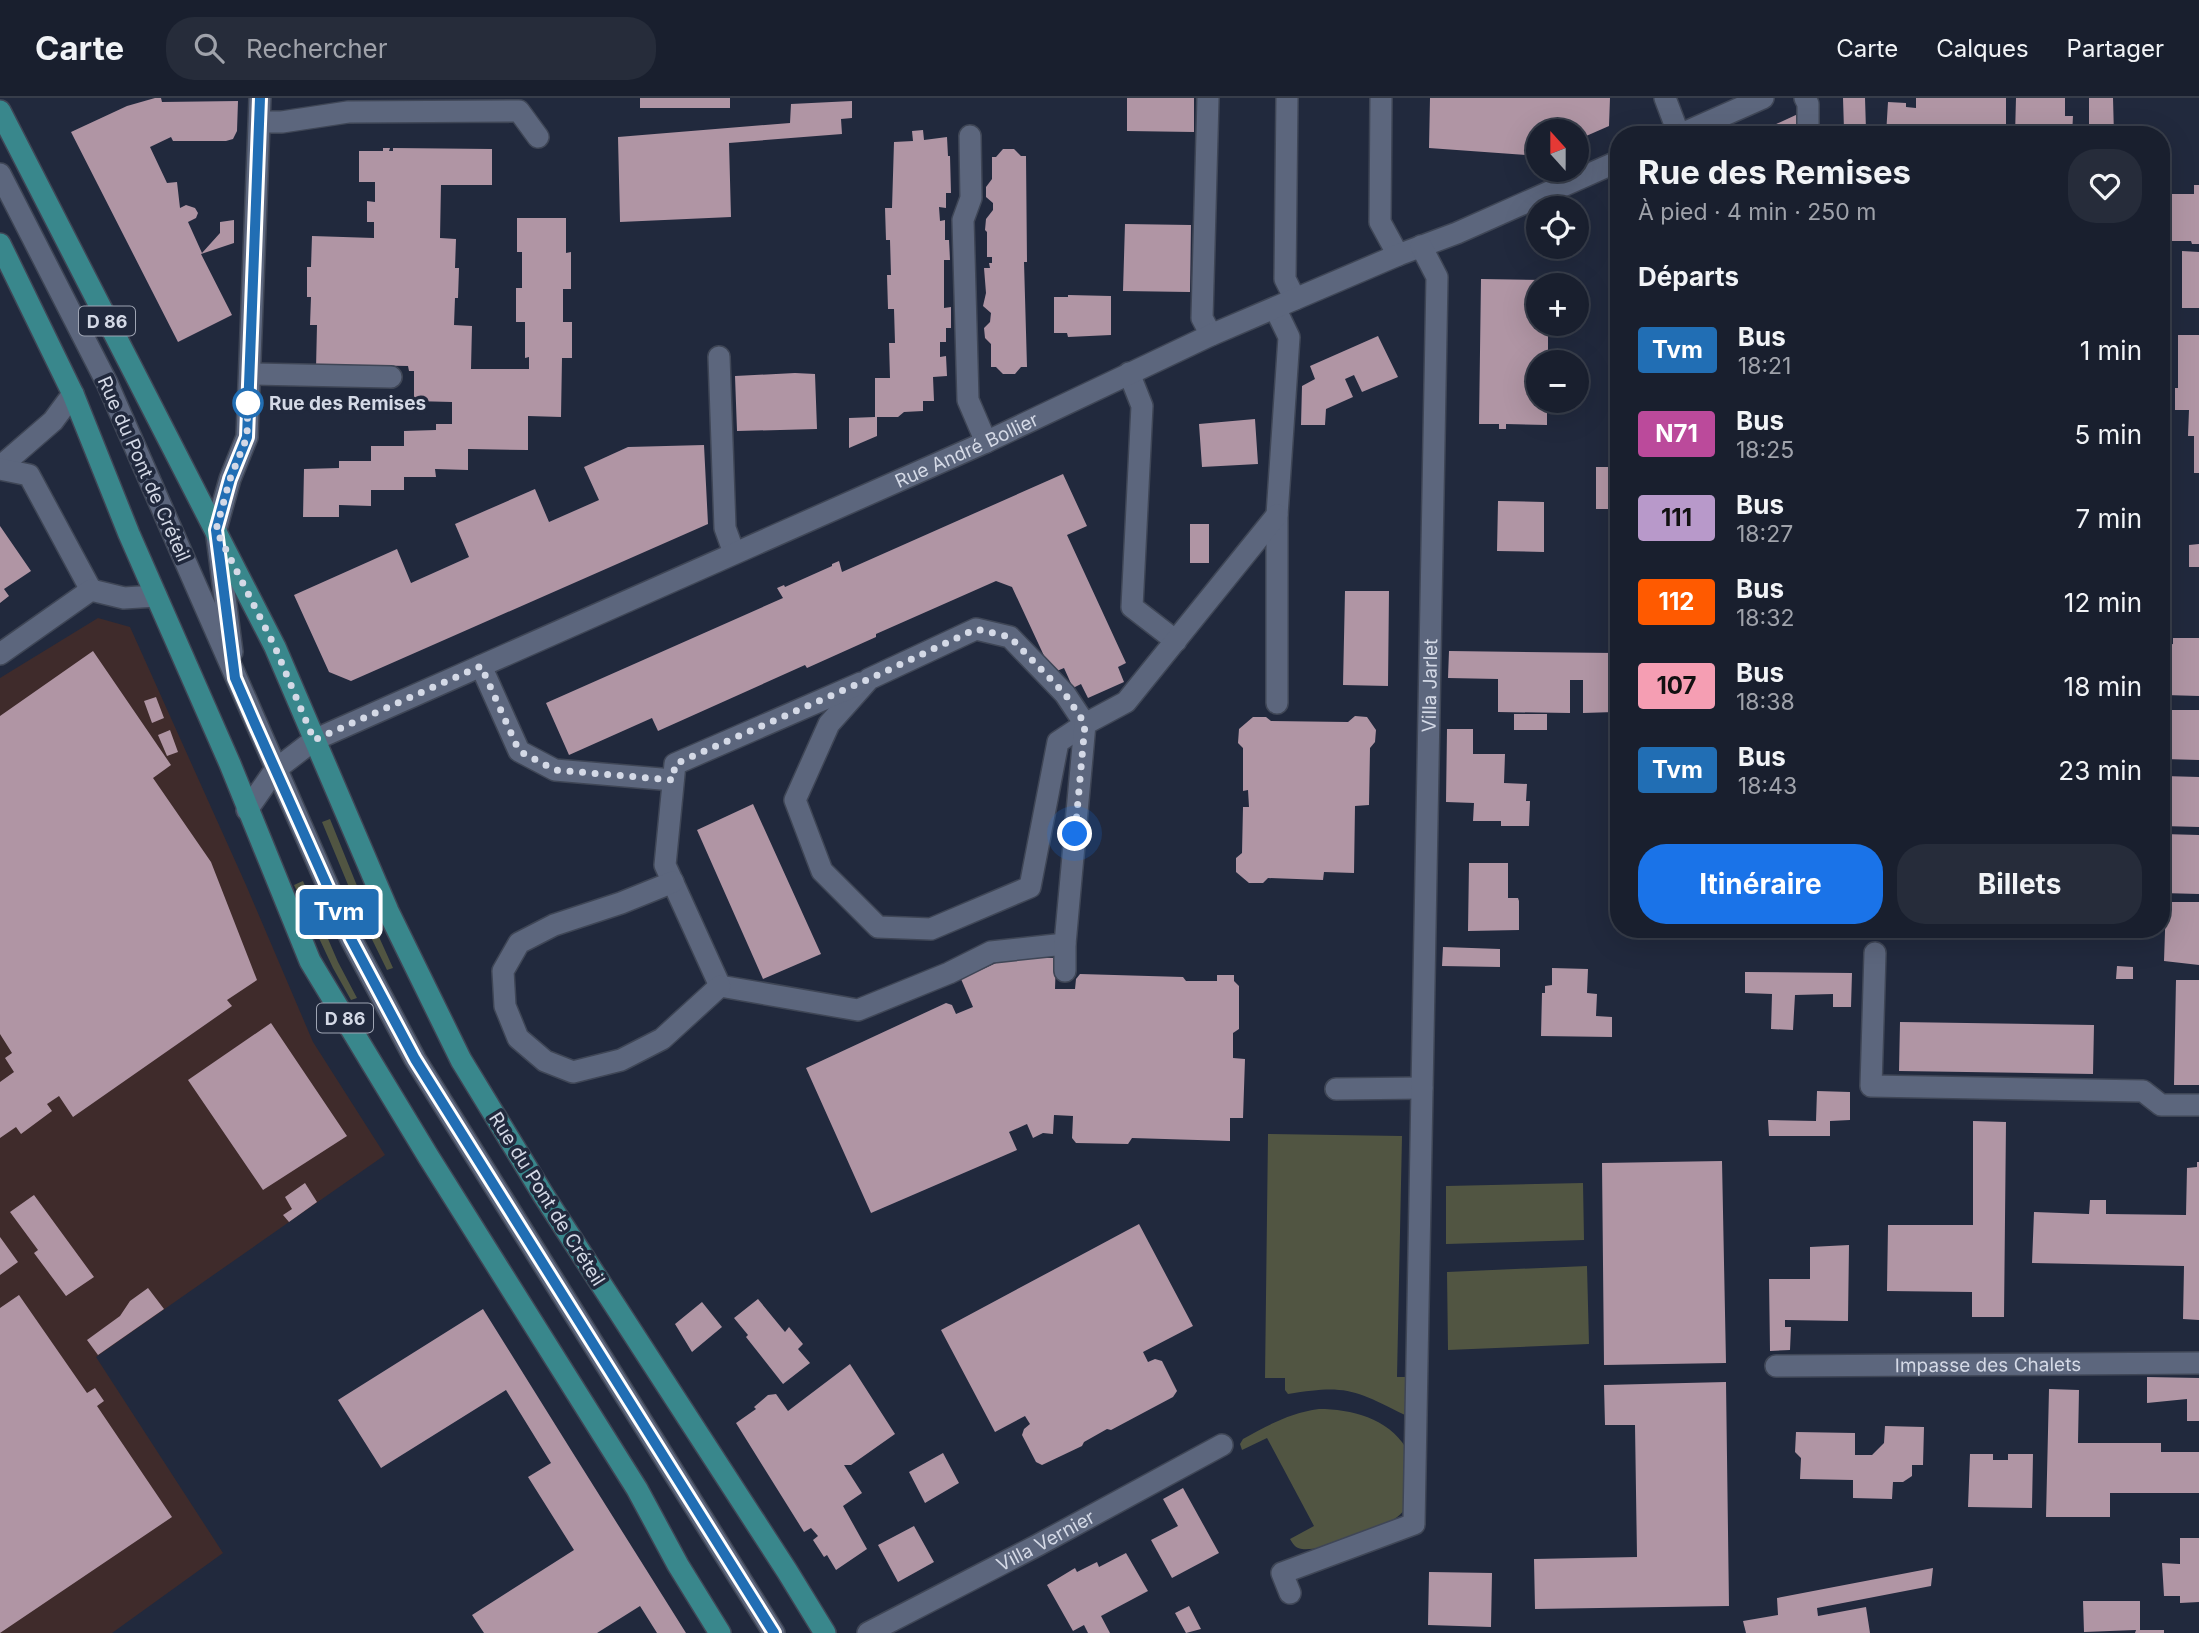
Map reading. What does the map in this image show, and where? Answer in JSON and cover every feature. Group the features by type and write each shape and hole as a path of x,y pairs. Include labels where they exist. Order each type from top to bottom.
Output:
{"main road":[{"name":"Rue du Pont de Créteil","path":"0,111 275,647 388,911 461,1060 544,1196 787,1570 825,1633"},
{"name":"Rue du Pont de Créteil","path":"0,244 73,394 156,596 230,764 310,961 428,1156 630,1478 678,1565 720,1633"}],"street":[{"path":"235,678 216,530 230,479 247,437 260,98"},
{"path":"1208,98 1202,318 1211,335"},
{"path":"1287,98 1285,279 1295,299"},
{"path":"1381,98 1380,222 1398,255"},
{"path":"1665,98 1676,126"},
{"path":"1699,126 1763,98"},
{"path":"1805,98 1808,104 1808,126"},
{"path":"260,122 282,122 348,111 519,111 538,137"},
{"path":"970,136 971,198 963,220 968,400 986,442"},
{"name":"Rue André Bollier","path":"314,740 986,442 1211,335 1398,255 1457,233 1610,165"},
{"name":"Rue du Pont de Créteil","path":"0,174 107,383 351,939 415,1059 774,1633"},
{"name":"Villa Jarlet","path":"1290,1593 1282,1573 1414,1524 1437,277 1421,246"},
{"path":"1275,308 1289,337 1277,515 1277,703"},
{"path":"719,357 724,527 734,553"},
{"path":"1129,373 1142,406 1132,607 1176,641"},
{"path":"250,374 391,377"},
{"path":"0,468 53,421 73,394"},
{"path":"0,468 29,475 91,590 124,598 156,596"},
{"path":"869,679 830,724 795,800 822,871 878,927 931,929 1030,887 1058,742 1126,702 1277,515"},
{"path":"0,654 91,590"},
{"path":"720,986 665,865 675,764 976,629 1010,637 1065,694 1085,724 1065,944 1065,971"},
{"path":"481,666 519,751 555,770 673,780"},
{"path":"247,810 275,769 314,740"},
{"path":"673,882 554,925 519,943 503,971 505,1006 518,1038 545,1061 573,1072 621,1060 662,1039 720,986"},
{"path":"720,986 858,1010 949,973 991,951 1065,944"},
{"path":"1875,953 1871,1086 2143,1091 2161,1105 2199,1105"},
{"path":"1336,1089 1422,1088"},
{"name":"Impasse des Chalets","path":"1776,1366 2199,1363"},
{"name":"Villa Vernier","path":"868,1633 1222,1446"}],"shaded area":[{"path":"98,618 130,627 313,1042 385,1155 96,1357 223,1553 112,1633 0,1633 0,678"}],"green space":[{"path":"330,819 393,968 387,970 363,921 322,822"},
{"path":"303,881 338,962 357,998 351,1000 333,968 294,885"},
{"path":"1268,1134 1402,1136 1397,1377 1410,1377 1408,1414 1350,1391 1324,1390 1288,1394 1285,1390 1285,1378 1265,1378"},
{"path":"1583,1183 1584,1240 1446,1244 1446,1186"},
{"path":"1587,1266 1589,1344 1448,1350 1447,1272"},
{"path":"1319,1409 1368,1417 1389,1429 1398,1438 1406,1448 1406,1503 1399,1515 1374,1530 1325,1547 1302,1549 1296,1547 1290,1539 1314,1526 1267,1438 1242,1450 1240,1444 1243,1439 1280,1420"}],"building":[{"path":"161,98 162,102 238,101 237,131 233,139 173,141 171,137 150,147 167,183 177,182 180,208 186,205 195,208 198,213 196,218 188,222 202,253 220,233 220,222 234,220 234,243 201,254 232,315 178,342 71,132 127,106"},
{"path":"640,98 730,98 730,108 640,108"},
{"path":"1127,98 1194,98 1194,132 1127,131"},
{"path":"1430,98 1610,98 1609,126 1589,135 1589,119 1526,119 1526,155 1429,148"},
{"path":"1843,98 1865,98 1866,126 1844,126"},
{"path":"1916,98 2006,98 2006,126 1887,126 1888,102 1906,103 1906,107 1916,108"},
{"path":"2016,98 2065,98 2065,116 2073,116 2072,126 2015,126"},
{"path":"2089,98 2113,98 2114,126 2089,126"},
{"path":"852,101 852,118 841,119 842,134 729,143 731,217 620,222 618,137 790,123 791,104"},
{"path":"1798,114 1798,126 1774,125"},
{"path":"923,130 924,140 947,137 950,156 951,193 946,193 946,208 939,207 940,221 945,220 945,240 949,240 950,260 944,260 944,308 951,307 951,328 946,328 946,342 940,342 940,357 946,356 947,376 933,377 934,401 923,401 923,411 904,412 898,417 877,417 877,436 849,448 849,418 875,417 875,378 890,378 889,343 895,343 894,309 888,309 890,240 886,240 885,208 892,208 894,142 913,141 912,131"},
{"path":"383,148 390,148 389,151 393,151 393,148 492,149 492,185 441,185 440,238 456,239 455,268 459,268 454,325 472,326 471,369 529,369 529,357 525,358 525,322 516,322 516,288 522,288 522,252 517,252 517,218 566,218 566,253 571,252 571,289 563,289 563,322 572,322 572,358 562,358 561,417 528,416 528,450 468,449 468,470 435,469 436,477 404,477 404,490 371,490 371,506 339,505 339,517 303,517 304,469 339,468 339,461 371,461 371,446 404,446 404,431 436,430 436,424 452,424 452,402 414,401 414,371 409,371 408,366 355,365 354,370 316,369 317,325 310,325 311,297 307,297 307,267 311,267 312,236 374,238 374,222 367,222 367,201 375,202 375,182 359,182 359,151 383,151"},
{"path":"1003,149 1014,149 1021,156 1026,156 1027,262 1024,262 1027,367 1021,367 1015,374 1003,374 996,367 991,367 991,344 985,338 984,328 990,322 991,313 983,306 986,293 984,268 990,268 989,263 992,263 992,257 987,257 985,230 986,219 993,210 993,203 986,197 986,187 992,179 992,157 996,157"},
{"path":"2194,185 2199,185 2199,244 2172,241 2172,194 2194,194"},
{"path":"1125,224 1191,225 1190,292 1123,291"},
{"path":"2182,251 2199,252 2199,308 2182,308"},
{"path":"1481,279 1526,280 1526,336 1548,336 1548,350 1526,350 1526,413 1547,413 1547,425 1506,424 1506,429 1499,429 1499,424 1479,424"},
{"path":"1111,296 1111,335 1068,337 1067,333 1054,333 1054,297"},
{"path":"2178,335 2199,335 2199,473 2194,473 2194,436 2188,436 2189,410 2175,410 2175,388 2178,388"},
{"path":"1378,336 1398,377 1362,392 1354,375 1345,379 1353,397 1326,409 1325,425 1301,425 1302,386 1315,379 1310,366"},
{"path":"815,374 817,429 737,431 735,376"},
{"path":"1255,419 1258,464 1202,467 1199,424"},
{"path":"704,445 708,524 351,681 329,672 294,595 397,549 411,583 469,557 455,524 535,489 549,522 599,500 584,467 628,447"},
{"path":"1596,467 1610,467 1610,509 1596,509"},
{"path":"1063,474 1087,526 1067,535 1126,663 1118,667 1124,682 1088,698 1081,684 1073,688 1064,668 1052,673 1012,587 996,581 807,668 805,665 658,731 652,718 569,755 546,703 783,598 777,588 784,585 785,587 839,561 842,572"},
{"path":"1498,501 1544,502 1544,552 1497,551"},
{"path":"1190,524 1209,524 1209,563 1190,563"},
{"path":"0,526 31,571 4,589 9,596 0,603"},
{"path":"2199,544 2199,567 2189,567 2189,545"},
{"path":"1345,591 1389,591 1388,686 1343,685"},
{"path":"2173,638 2199,638 2199,696 2170,695 2170,644 2173,644"},
{"path":"93,651 171,765 153,778 211,862 257,980 227,1000 232,1006 73,1117 59,1096 47,1104 52,1111 21,1134 16,1127 0,1138 0,1082 14,1072 5,1058 12,1053 0,1034 0,716"},
{"path":"1449,651 1610,653 1610,712 1583,713 1583,680 1570,680 1570,713 1498,712 1498,679 1448,678"},
{"path":"156,697 164,718 152,723 144,701"},
{"path":"2170,710 2199,710 2199,760 2170,759"},
{"path":"1514,714 1547,714 1547,730 1514,730"},
{"path":"1355,716 1367,717 1376,730 1375,742 1370,748 1369,805 1355,806 1354,873 1324,872 1323,880 1268,878 1263,883 1249,883 1236,872 1236,858 1242,853 1243,807 1249,807 1248,790 1243,791 1243,748 1238,743 1239,729 1253,717 1266,717 1271,721 1348,722"},
{"path":"1447,729 1473,729 1473,754 1505,754 1504,783 1527,784 1526,801 1530,801 1529,826 1501,826 1501,821 1473,821 1474,803 1446,802"},
{"path":"170,730 178,752 167,756 158,735"},
{"path":"2170,776 2199,777 2199,827 2170,826"},
{"path":"753,804 821,954 763,979 697,830"},
{"path":"2170,834 2199,835 2199,894 2170,893"},
{"path":"1469,863 1508,863 1508,898 1518,898 1519,930 1468,931"},
{"path":"2170,902 2199,902 2199,965 2164,961 2165,938 2170,938"},
{"path":"1443,947 1500,949 1500,967 1442,966"},
{"path":"1007,958 1056,958 1055,989 1075,989 1076,979 1080,974 1183,977 1186,981 1217,981 1217,975 1234,975 1234,981 1239,986 1239,1029 1233,1033 1233,1058 1245,1059 1243,1118 1230,1118 1230,1141 1132,1138 1128,1144 1076,1143 1072,1138 1073,1116 1054,1115 1053,1134 1043,1133 1033,1138 1027,1124 1009,1132 1017,1150 871,1213 806,1068 946,1003 952,1005 956,1014 973,1007 961,979"},
{"path":"2117,966 2133,967 2133,979 2116,979"},
{"path":"1552,968 1588,969 1587,993 1597,994 1596,1016 1612,1017 1612,1037 1541,1036 1542,993 1545,993 1545,986 1552,985"},
{"path":"1745,972 1852,973 1851,1007 1833,1007 1833,994 1795,995 1793,1030 1771,1029 1772,994 1745,993"},
{"path":"2176,980 2199,980 2199,1085 2174,1085"},
{"path":"1900,1022 2094,1025 2093,1074 1899,1071"},
{"path":"271,1023 347,1136 263,1190 188,1080"},
{"path":"1817,1091 1850,1092 1850,1120 1830,1121 1830,1136 1769,1136 1768,1120 1816,1121"},
{"path":"1973,1121 2006,1122 2004,1317 1972,1317 1972,1292 1887,1291 1888,1225 1973,1225"},
{"path":"1722,1161 1726,1363 1604,1365 1602,1163"},
{"path":"2197,1162 2199,1320 2183,1319 2184,1266 2032,1263 2034,1212 2089,1214 2090,1200 2106,1200 2106,1214 2186,1215 2187,1168 2197,1167"},
{"path":"305,1183 317,1202 289,1222 283,1215 292,1209 285,1197"},
{"path":"34,1195 94,1277 66,1296 34,1253 38,1250 10,1212"},
{"path":"1139,1224 1193,1326 1143,1352 1148,1362 1155,1359 1162,1361 1177,1391 1173,1397 1042,1465 1036,1462 1022,1435 1030,1424 1025,1416 995,1432 941,1330"},
{"path":"0,1237 18,1262 0,1275"},
{"path":"1849,1245 1848,1321 1785,1320 1785,1327 1791,1327 1790,1350 1770,1351 1769,1279 1810,1279 1810,1247"},
{"path":"148,1288 164,1309 98,1355 87,1340 120,1316 130,1301"},
{"path":"19,1295 87,1393 95,1388 104,1401 97,1406 172,1517 0,1633 0,1308"},
{"path":"758,1299 785,1332 789,1327 803,1344 798,1349 810,1363 783,1384 734,1318"},
{"path":"702,1302 722,1327 692,1352 675,1324"},
{"path":"483,1309 686,1633 657,1633 640,1606 597,1633 484,1633 472,1615 574,1550 528,1477 551,1463 506,1390 381,1468 338,1400"},
{"path":"850,1364 895,1434 851,1465 844,1465 862,1493 843,1506 867,1549 836,1570 813,1540 818,1536 811,1528 804,1532 736,1423 756,1409 754,1407 768,1395 776,1394 788,1411"},
{"path":"2147,1377 2199,1378 2199,1421 2187,1421 2187,1399 2147,1403"},
{"path":"1726,1382 1729,1606 1535,1609 1534,1559 1637,1557 1635,1425 1605,1425 1604,1385"},
{"path":"2049,1389 2079,1390 2078,1443 2161,1443 2161,1452 2199,1452 2199,1493 2110,1493 2110,1517 2046,1517"},
{"path":"1885,1426 1924,1427 1923,1465 1912,1465 1912,1476 1903,1482 1893,1482 1892,1499 1853,1498 1853,1480 1800,1479 1801,1458 1795,1452 1796,1432 1855,1433 1855,1455 1872,1455 1884,1443"},
{"path":"943,1453 959,1483 925,1503 909,1472"},
{"path":"1970,1454 1993,1454 1993,1460 2008,1460 2008,1454 2033,1454 2032,1508 1968,1507"},
{"path":"1183,1488 1219,1553 1172,1578 1151,1540 1178,1526 1163,1499"},
{"path":"914,1526 934,1562 898,1582 878,1545"},
{"path":"2180,1538 2199,1538 2199,1602 2180,1603 2180,1596 2164,1596 2162,1563 2180,1564"},
{"path":"1126,1553 1148,1591 1101,1616 1110,1633 1088,1633 1084,1625 1073,1631 1047,1585 1075,1568 1077,1572 1097,1562 1099,1567"},
{"path":"1933,1568 1931,1586 1817,1608 1818,1616 1866,1607 1870,1633 1746,1633 1743,1621 1778,1615 1777,1598"},
{"path":"1429,1572 1492,1573 1491,1627 1428,1625"},
{"path":"2083,1601 2140,1601 2140,1630 2164,1630 2164,1633 2135,1633 2136,1630 2084,1632"},
{"path":"1189,1606 1201,1629 1186,1633 1175,1613"}],"bus line":[{"name":"Tvm","path":"260,98 247,437 230,479 216,530 235,678 351,939 415,1059 774,1633"}],"place":[{"name":"Rue des Remises","path":"248,403"}],"route":[{"path":"248,403 248,398 247,437 230,479 216,530 275,647 314,740 481,666 519,751 555,770 673,780 675,764 976,629 1010,637 1065,694 1085,724 1075,834"}]}
